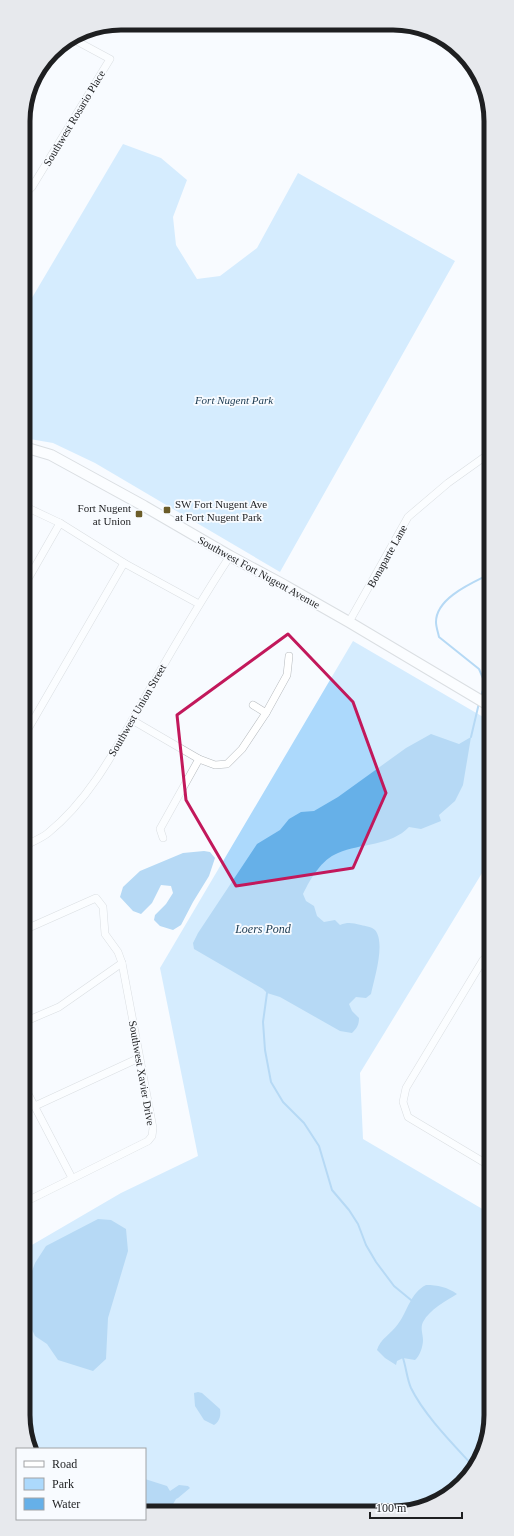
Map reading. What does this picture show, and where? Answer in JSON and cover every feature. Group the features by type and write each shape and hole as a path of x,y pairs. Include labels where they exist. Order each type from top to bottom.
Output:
{"street":[{"name":"Southwest Rosario Place","path":"30,189 110,59 77,41"},
{"name":"Southwest Fort Nugent Avenue","path":"30,449 51,455 144,506 349,622 484,702"},
{"name":"Bonaparte Lane","path":"349,622 408,517 448,482 484,457"},
{"path":"30,509 60,523 124,563 199,604"},
{"path":"30,576 60,523"},
{"name":"Southwest Union Street","path":"30,843 47,834 74,808 91,788 199,604 230,556"},
{"path":"30,726 124,563"},
{"path":"132,720 199,759 215,765 227,764 242,749 266,712 287,675 289,656"},
{"path":"253,705 266,712"},
{"path":"163,838 160,829 199,759"},
{"name":"Southwest Xavier Drive","path":"30,927 96,898 104,907 105,934 118,952 122,963 153,1128 152,1136 148,1141 30,1199"},
{"path":"484,959 406,1088 403,1102 408,1117 484,1162"},
{"path":"30,1019 59,1007 122,963"},
{"path":"35,1106 139,1058"},
{"path":"30,1097 72,1178"}],"highlighted area":[{"path":"288,634 353,702 386,793 353,868 236,886 186,800 177,715"}],"green space":[{"name":"Fort Nugent Park","path":"123,144 161,158 187,180 173,217 176,245 197,279 220,276 257,248 298,173 455,261 280,572 95,463 53,443 30,439 30,301"},
{"path":"353,641 484,717 484,870 360,1073 363,1139 484,1210 484,1421 477,1450 469,1466 457,1479 439,1494 411,1504 393,1506 146,1506 146,1448 36,1448 32,1433 30,1415 30,1246 121,1193 198,1156 160,968"}],"water":[{"name":"Loers Pond","path":"431,734 459,744 471,737 463,785 455,801 439,815 441,821 421,829 409,827 394,838 347,850 332,856 317,870 303,894 306,901 314,906 317,916 324,922 335,920 340,925 350,923 366,926 375,930 378,936 378,961 371,994 366,998 356,997 349,1004 352,1011 359,1018 359,1023 352,1033 340,1031 280,997 267,993 263,989 194,949 193,943 198,933 257,844 280,830 289,819 301,812 314,811 338,797 406,748"},
{"path":"204,851 210,852 215,858 209,876 181,925 173,930 160,926 154,920 155,915 166,904 173,893 171,886 161,885 152,903 141,914 133,911 120,897 123,887 140,871 183,853"},
{"path":"98,1219 111,1220 126,1229 128,1251 108,1318 106,1359 93,1371 58,1360 47,1344 35,1336 30,1325 30,1276 35,1263 46,1246"},
{"path":"426,1285 442,1287 457,1294 434,1309 426,1317 422,1326 422,1345 417,1358 415,1360 403,1358 397,1361 396,1365 385,1358 377,1350 378,1346 398,1324 416,1293"},
{"path":"194,1393 202,1393 220,1409 220,1418 214,1425 204,1420 195,1406"},
{"path":"146,1479 167,1486 170,1491 179,1485 188,1486 190,1488 176,1499 172,1506 146,1506"}],"waterway":[{"path":"484,577 456,592 448,599 438,613 436,622 439,637 479,669 484,681"},
{"path":"481,697 484,686"},
{"path":"471,737 479,703"},
{"path":"267,993 263,1022 265,1050 271,1082 283,1102 304,1123 319,1146 332,1190 349,1210 358,1224 366,1245 376,1262 394,1286 411,1300"},
{"path":"403,1358 411,1388 424,1409 471,1463"}],"place":[{"name":"SW Fort Nugent Ave at Fort Nugent Park","path":"167,510"},
{"name":"Fort Nugent at Union","path":"139,514"}]}
